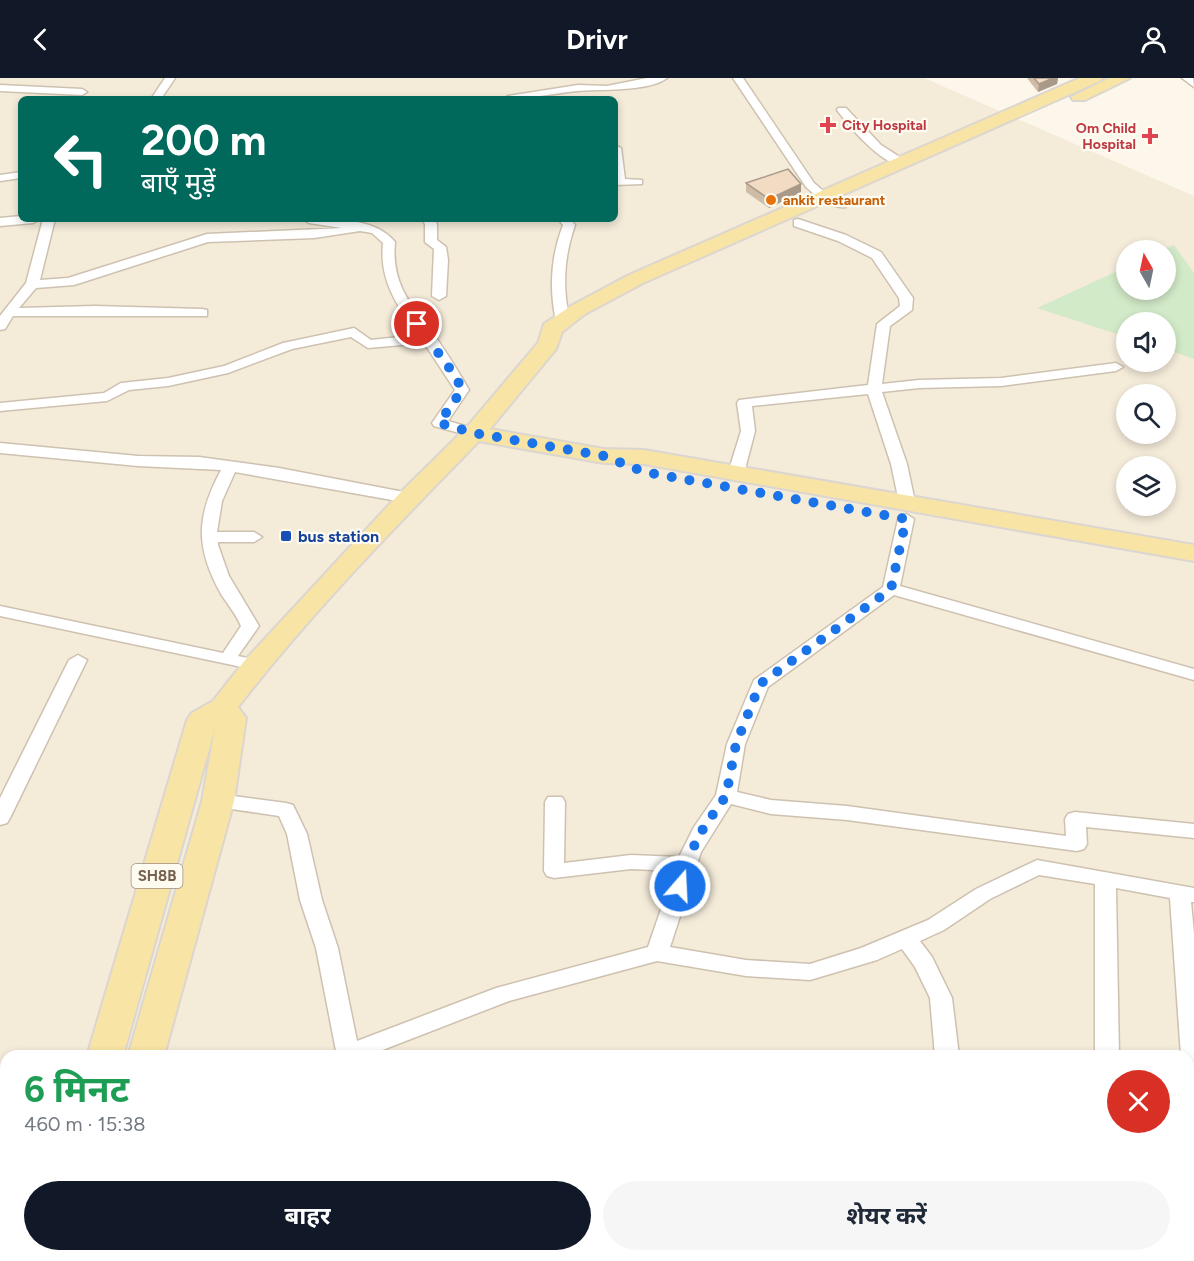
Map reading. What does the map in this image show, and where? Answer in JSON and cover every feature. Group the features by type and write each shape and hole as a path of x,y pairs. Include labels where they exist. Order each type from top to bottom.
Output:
{"main road":[{"path":"1094,78 636,279 552,329 548,344 474,433 604,456 644,457 736,473 1194,570"},
{"path":"548,344 584,330 654,288 1122,78"},
{"path":"730,238 749,244"},
{"name":"SH8B","path":"107,1050 202,720 223,707 256,665 409,498 474,433"},
{"path":"604,456 644,472 1194,554"},
{"name":"SH8B","path":"148,1050 218,801 231,718 223,707"}],"street":[{"path":"158,96 170,78"},
{"path":"531,96 578,88 607,89 662,78"},
{"path":"738,78 810,185 824,197 842,204"},
{"path":"1186,78 1194,84"},
{"path":"0,88 82,92"},
{"path":"842,110 854,125 891,158 902,163"},
{"path":"1,177 18,175"},
{"path":"618,182 638,182"},
{"path":"0,222 18,220"},
{"path":"0,326 32,284 48,222"},
{"path":"328,222 376,230 388,242 384,257 408,313 429,338 462,390 439,423 474,433"},
{"path":"430,222 431,242 440,247 442,260 439,296"},
{"path":"563,321 559,294 562,240 569,225 566,222"},
{"path":"657,953 687,864 704,827 726,796 736,744 760,684 891,589 907,511 900,464 874,390 884,324 907,307 906,298 877,255 842,238 798,223"},
{"path":"32,284 69,282 207,238 314,234 348,231 360,227"},
{"path":"0,300 13,306 202,314"},
{"path":"0,407 107,397 126,386 168,382 228,369 288,346 354,332 368,344 429,338"},
{"path":"736,473 748,431 744,403 919,384 1001,382 1116,367"},
{"path":"0,448 230,467 409,498"},
{"path":"227,659 250,626 218,572 209,537 209,513 230,467"},
{"path":"209,537 254,537"},
{"path":"891,589 1194,675"},
{"path":"0,611 256,665"},
{"path":"0,818 78,660"},
{"path":"726,796 771,807 847,813 1077,844 1076,819 1194,831"},
{"path":"218,801 286,810 297,834 311,900 327,948 348,1050"},
{"path":"555,802 554,872 631,862 687,864"},
{"path":"362,1050 504,993 657,953 746,968 810,972 868,954 936,925 983,894 1037,867 1187,894 1193,1050"},
{"path":"1105,881 1107,1050"},
{"path":"906,938 924,963 941,998 946,1050"}],"shaded area":[{"path":"0,78 924,78 1194,196 1194,1050 0,1050"}],"green space":[{"path":"1176,248 1194,273 1194,359 1176,353 1176,312 1116,312 1116,334 1037,308 1116,272 1116,300 1176,300"}],"building":[{"path":"1034,78 1053,78 1039,84"},
{"path":"788,169 801,184 769,199 746,183"}],"place":[{"name":"City Hospital","path":"828,125"},
{"name":"Om Child Hospital","path":"1150,136"},
{"name":"ankit restaurant","path":"771,200"},
{"name":"bus station","path":"286,536"}],"route":[{"path":"417,324 456,377 462,390 439,423 474,433 604,456 644,472 906,519 891,589 760,684 736,744 726,796 704,827 691,852 680,886"}]}
